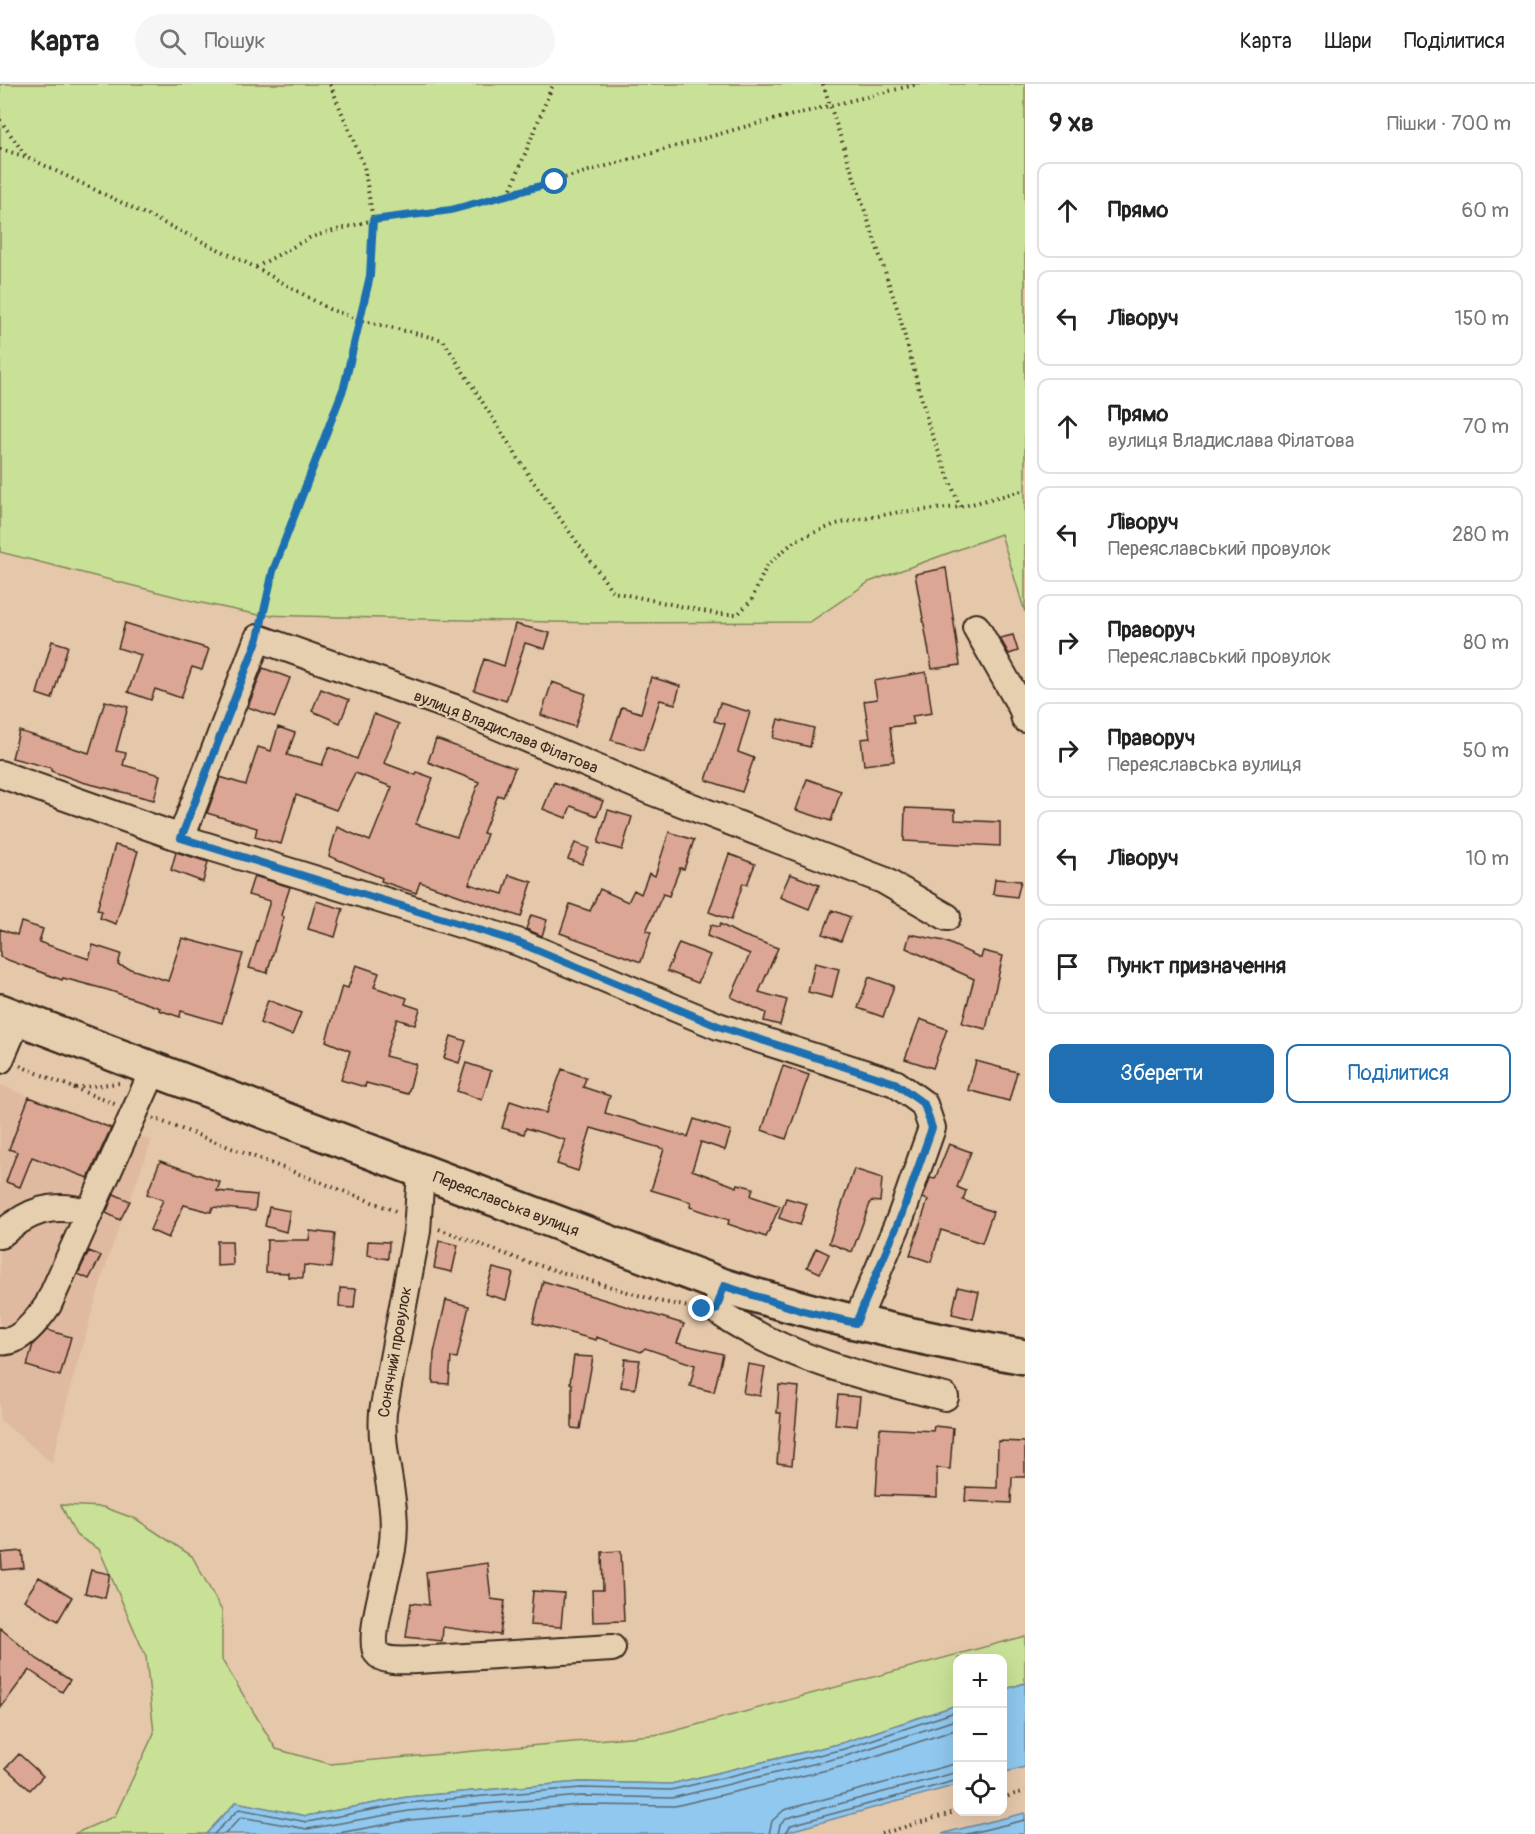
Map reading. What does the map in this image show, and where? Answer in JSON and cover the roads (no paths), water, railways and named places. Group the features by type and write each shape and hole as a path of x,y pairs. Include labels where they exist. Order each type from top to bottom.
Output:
{"main road":[{"name":"Переяславська вулиця","path":"9,1015 421,1172 720,1298 803,1311 1025,1357"}],"street":[{"path":"976,627 1022,708 1025,719"},
{"name":"вулиця Владислава Філатова","path":"181,838 258,638 460,710 648,790 883,880 947,917"},
{"path":"0,774 181,838 518,942 718,1026 895,1083 924,1104 932,1128 901,1216 856,1323"},
{"path":"1,1059 9,1015"},
{"path":"0,1341 9,1341 19,1336 43,1312 153,1071"},
{"name":"Сонячний провулок","path":"421,1172 418,1220 383,1412 383,1436 395,1521 392,1548 375,1630 376,1651 380,1656 388,1659 417,1660 612,1648"},
{"path":"0,1235 20,1221 54,1207 67,1206 88,1213"},
{"path":"720,1298 753,1332 830,1365 945,1397"}],"water":[{"path":"1025,1683 1025,1767 1007,1772 1007,1708 1007,1689"},
{"path":"953,1706 953,1786 779,1834 206,1834 236,1802 306,1816 407,1797 484,1790 581,1782 671,1784 842,1743"},
{"path":"1025,1813 1025,1834 942,1834 952,1831"}]}
